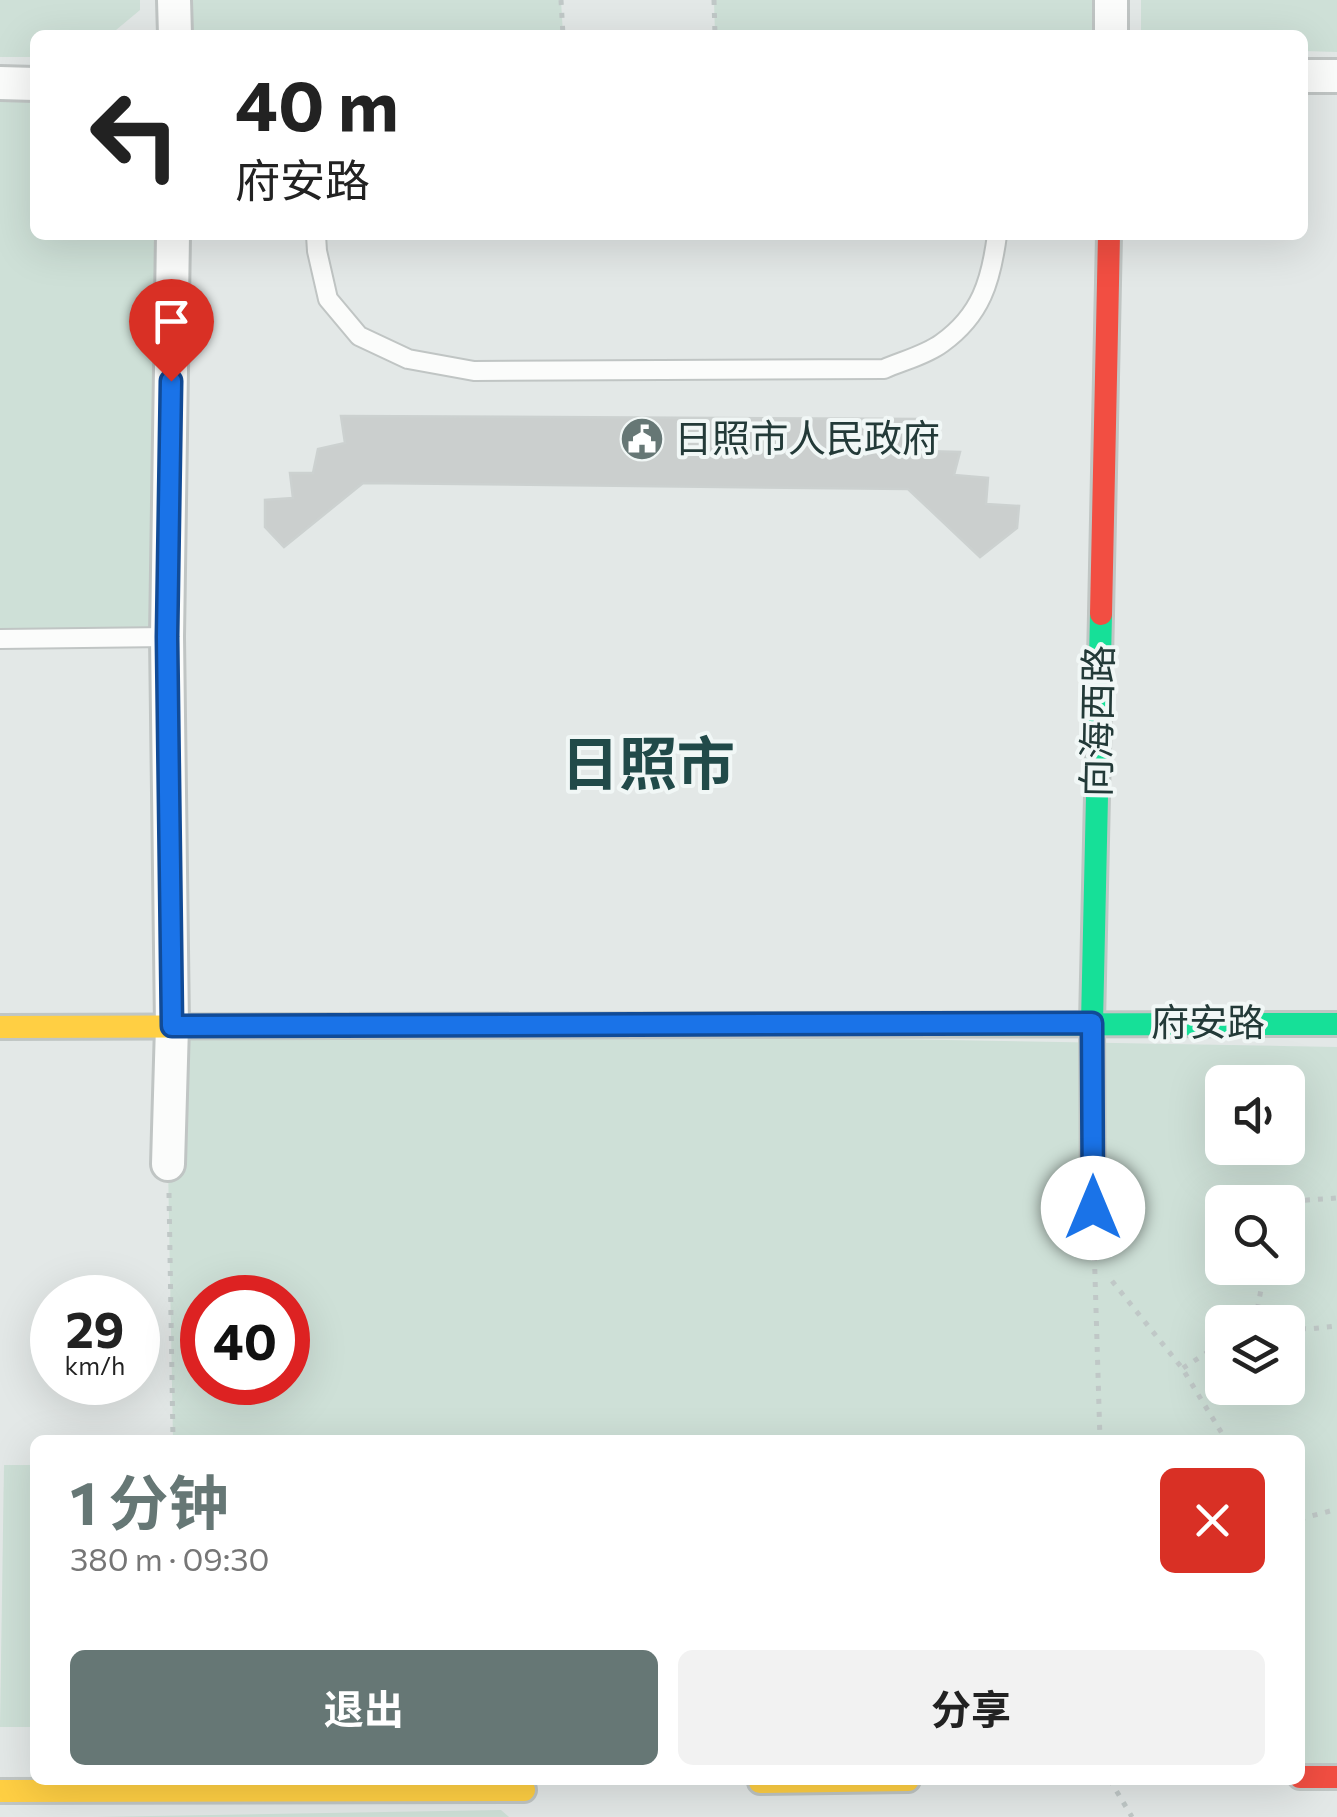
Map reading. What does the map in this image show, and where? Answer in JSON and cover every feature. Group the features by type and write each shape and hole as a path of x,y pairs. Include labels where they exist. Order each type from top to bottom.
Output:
{"street":[{"path":"174,0 175,30"},
{"path":"1111,0 1112,30"},
{"path":"1308,76 1337,76"},
{"path":"0,83 30,84"},
{"path":"168,1164 172,1026 167,637 173,240"},
{"name":"向海西路","path":"1093,1208 1092,1023 1109,240"},
{"name":"府安路","path":"0,1027 1337,1024"},
{"path":"1305,1777 1337,1776"},
{"path":"0,1791 179,1792 523,1785 536,1817"},
{"path":"758,1786 783,1785"}],"lane":[{"path":"316,240 328,299 359,336 408,359 474,371 884,369 940,345 975,312 990,276 996,240"},
{"path":"0,638 167,637"}],"path":[{"path":"561,0 563,30"},
{"path":"714,0 715,30"},
{"path":"168,1164 173,1435"},
{"path":"1305,1200 1337,1198"},
{"path":"1093,1208 1100,1435"},
{"path":"1112,1281 1182,1368 1223,1435"},
{"path":"1305,1329 1337,1326"},
{"path":"1182,1368 1205,1354"},
{"path":"1305,1518 1337,1513"},
{"path":"1113,1785 1132,1817"}],"green space":[{"path":"0,0 140,0 140,10 116,30 30,30 30,57 0,57"},
{"path":"174,0 561,0 563,30 175,30"},
{"path":"714,0 1111,0 1111,30 715,30"},
{"path":"1141,0 1337,0 1337,52 1308,51 1308,30 1141,30"},
{"path":"0,83 30,84 30,240 173,240 167,637 0,639"},
{"path":"172,1026 1337,1047 1337,1772 1305,1773 1305,1435 173,1435 168,1164"},
{"path":"4,1465 30,1465 30,1727 0,1727"},
{"path":"501,1810 509,1817 92,1817"}],"building":[{"path":"341,416 922,419 922,451 960,452 954,475 988,478 986,504 1019,506 1017,528 980,557 908,489 363,483 284,547 265,527 265,500 293,498 290,473 313,473 318,449 345,443"}],"traffic: fast":[{"path":"1093,1208 1092,1023 1101,614"},
{"path":"740,1025 1337,1024"}],"traffic: slow":[{"path":"0,1027 740,1025"},
{"path":"0,1791 524,1790"}],"traffic: jam":[{"path":"1101,614 1109,240"},
{"path":"1305,1777 1337,1777"}],"place":[{"name":"日照市人民政府","path":"642,439"}],"district":[{"name":"日照市","path":"648,765"}],"route":[{"path":"171,381 167,637 172,1026 1092,1023 1093,1208"}]}
